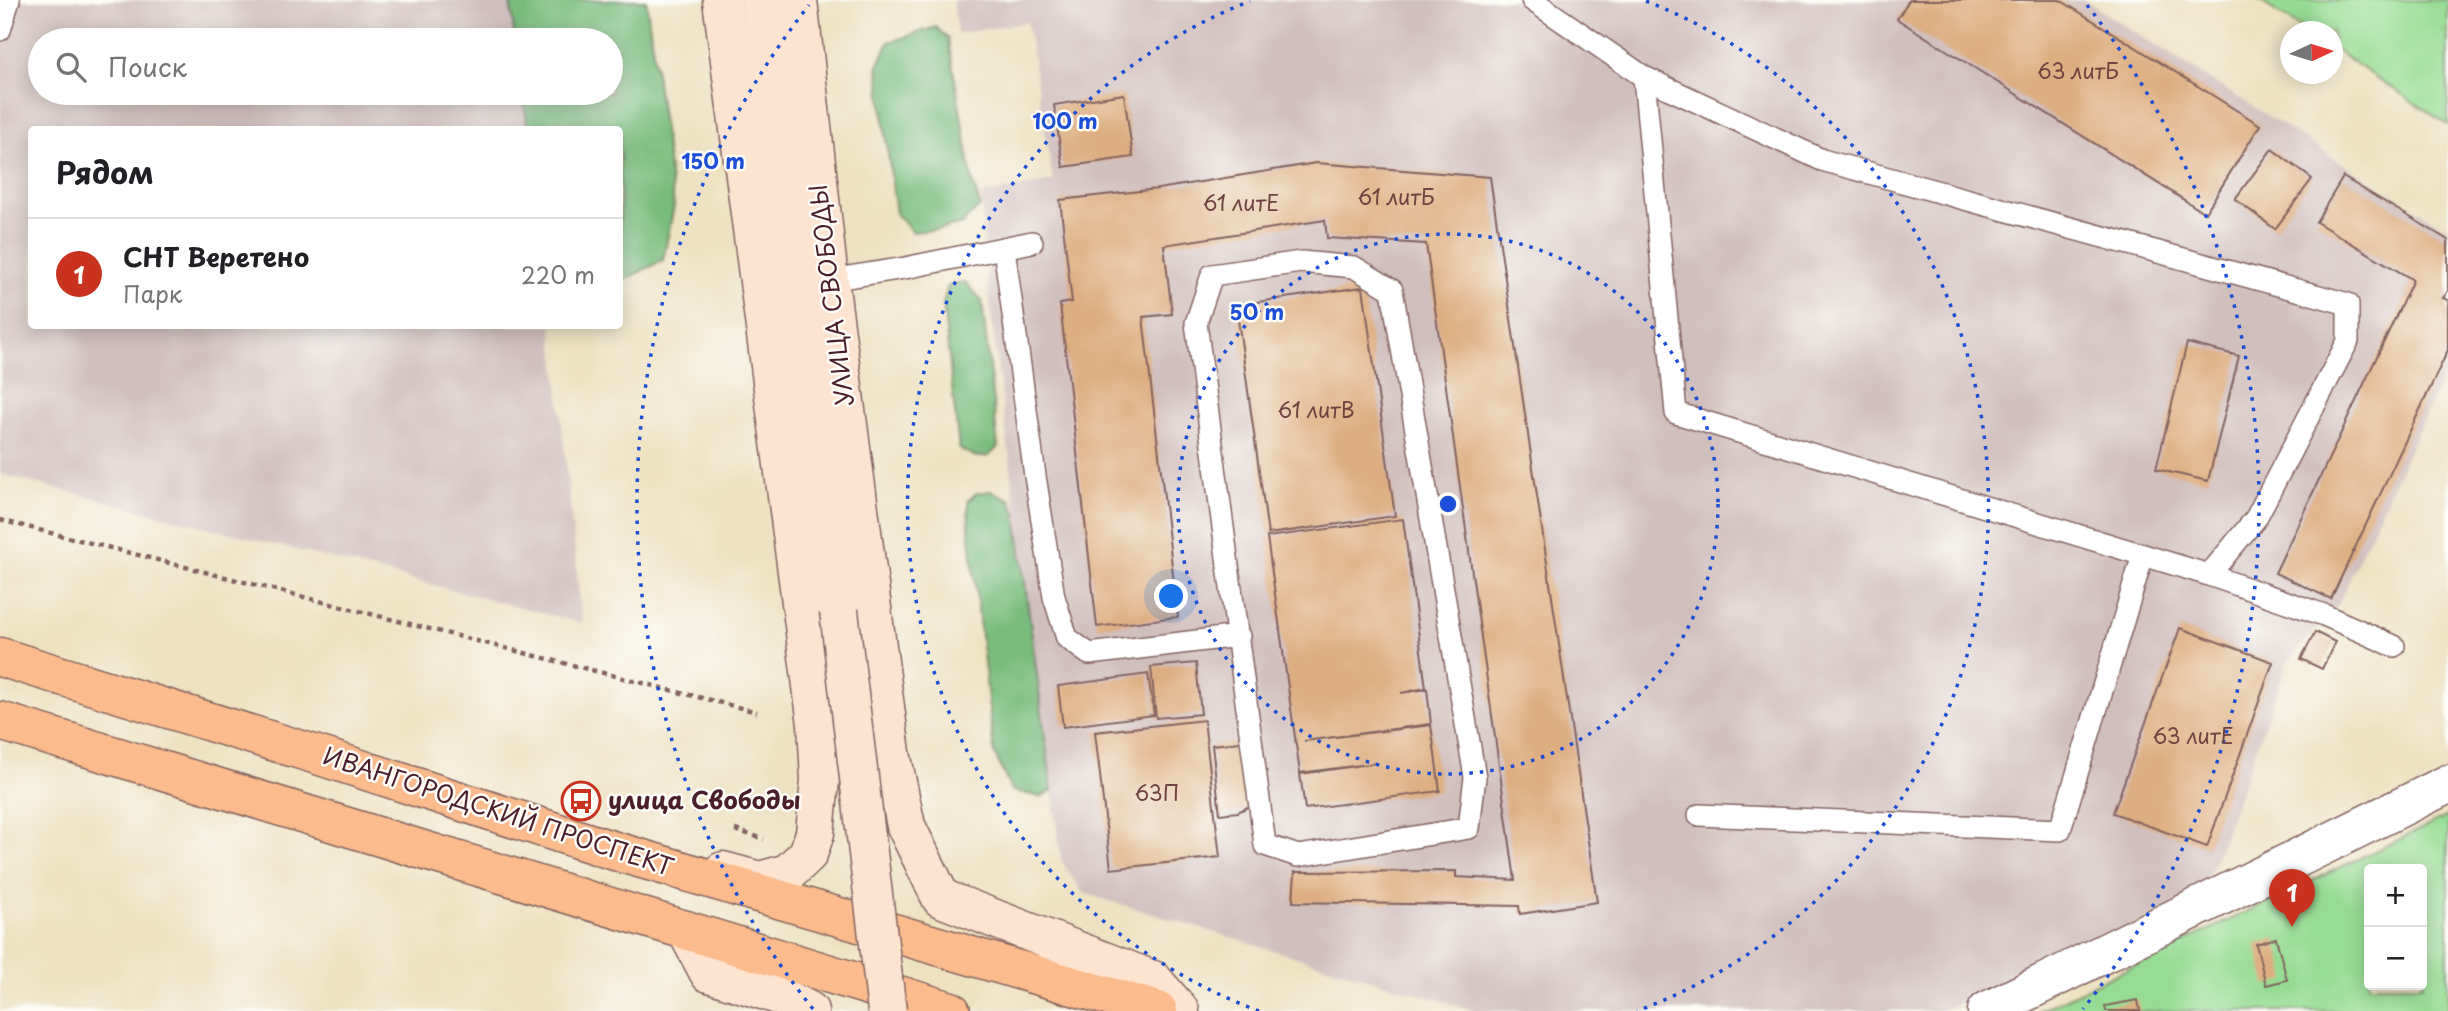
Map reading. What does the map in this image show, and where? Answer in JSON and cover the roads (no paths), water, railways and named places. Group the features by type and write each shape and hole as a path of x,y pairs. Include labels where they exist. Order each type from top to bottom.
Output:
{"highway":[{"name":"ИВАНГОРОДСКИЙ ПРОСПЕКТ","path":"0,657 300,749 605,848 1158,1011"},
{"path":"0,721 951,1011"}],"main road":[{"path":"605,848 628,843 760,881 788,873 808,854 815,833 820,780 817,724 722,0"},
{"name":"УЛИЦА СВОБОДЫ","path":"760,0 839,611 887,1011"},
{"name":"УЛИЦА СВОБОДЫ","path":"798,0 829,280 891,753 906,826 941,898 1153,980 1181,1011"},
{"path":"686,930 709,973 778,995 809,1011"}],"street":[{"path":"1987,1011 2447,783"}],"lane":[{"path":"0,30 9,0"},
{"path":"1532,0 1644,77 1822,160 2348,304 2348,341 2256,518 2209,575"},
{"path":"1644,77 1676,413 2209,575 2324,615 2394,646"},
{"path":"829,280 905,268 1032,242"},
{"path":"1004,248 1054,597 1067,638 1089,654 1239,636"},
{"path":"1301,262 1353,267 1392,290 1475,778 1469,828 1298,856 1265,845 1239,636 1196,323 1212,275 1301,262"},
{"path":"1699,816 2060,830 2143,555"}],"place":[{"name":"улица Свободы","path":"581,801"},
{"name":"СНТ Веретено","path":"2292,927"}]}
